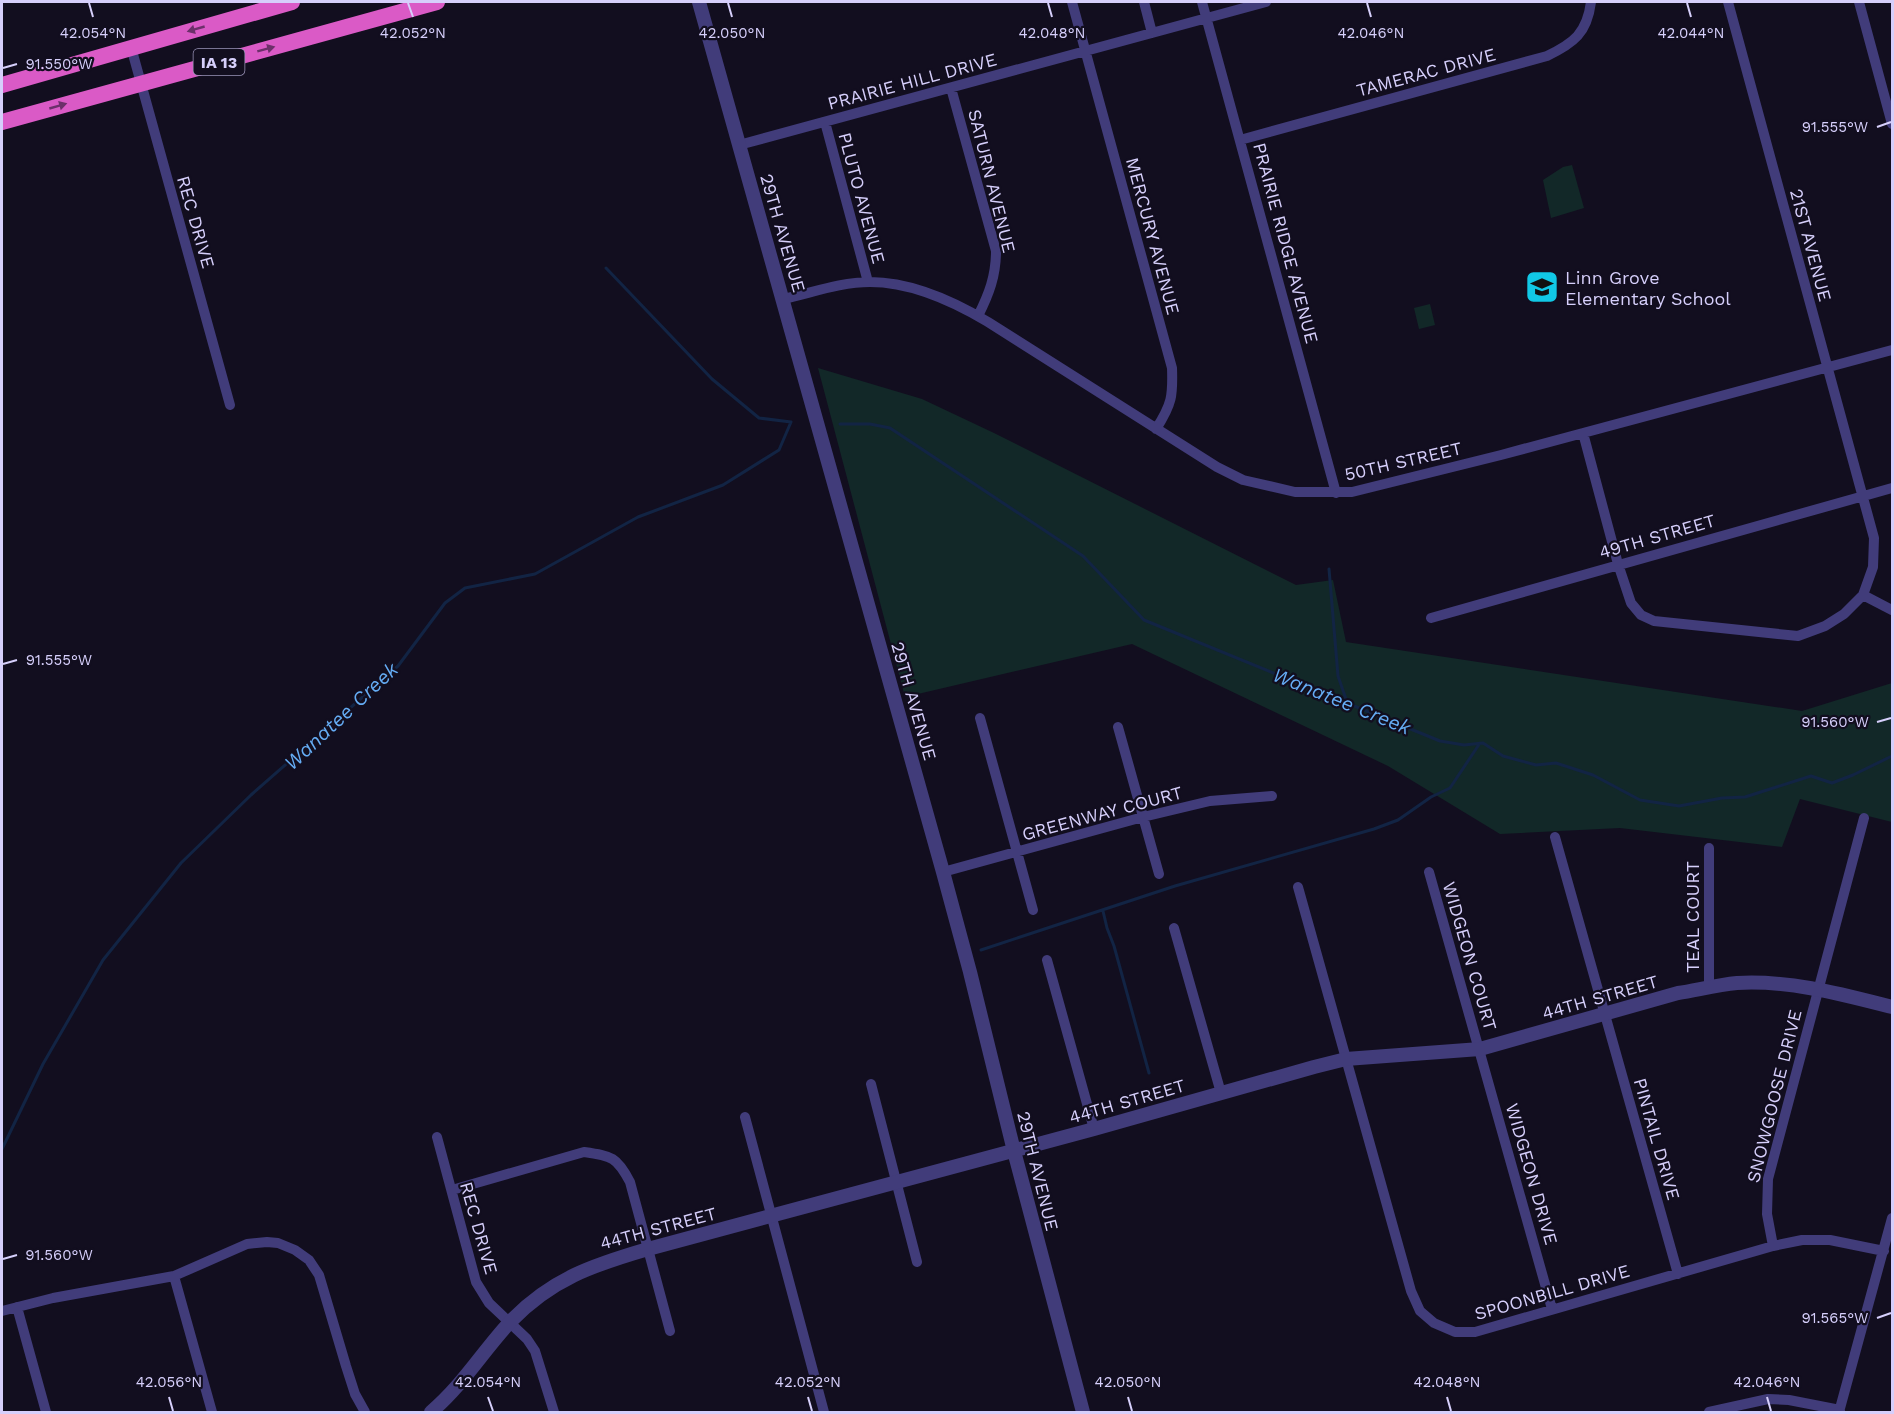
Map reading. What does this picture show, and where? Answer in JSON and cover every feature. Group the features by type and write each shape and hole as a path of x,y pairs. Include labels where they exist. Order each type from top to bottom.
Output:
{"highway":[{"name":"IA 13","path":"2,85 292,2"},
{"name":"IA 13","path":"2,122 437,2"}],"street":[{"name":"29TH AVENUE","path":"699,2 943,872 1083,1413"},
{"name":"MERCURY AVENUE","path":"1072,2 1172,368 1173,393 1167,411 1156,429"},
{"path":"1144,2 1152,33"},
{"name":"PRAIRIE RIDGE AVENUE","path":"1202,2 1336,493"},
{"name":"PRAIRIE HILL DRIVE","path":"740,145 1266,2"},
{"name":"TAMERAC DRIVE","path":"1240,140 1546,56 1564,47 1580,35 1589,16 1592,2"},
{"name":"21ST AVENUE","path":"1728,2 1874,538 1873,567 1863,595"},
{"path":"1859,2 1893,124"},
{"name":"REC DRIVE","path":"131,47 230,405"},
{"name":"SATURN AVENUE","path":"951,88 996,251 996,270 989,294 978,316"},
{"name":"PLUTO AVENUE","path":"825,122 868,282"},
{"name":"50TH STREET","path":"783,299 868,282 894,284 951,302 978,316 1217,467 1243,480 1295,492 1353,492 1893,350"},
{"path":"1583,433 1618,564 1631,603 1641,615 1654,621 1798,636 1825,626 1845,614 1863,595 1893,610"},
{"name":"49TH STREET","path":"1431,618 1893,488"},
{"path":"980,718 1033,910"},
{"path":"1118,727 1159,873"},
{"name":"GREENWAY COURT","path":"943,872 1210,801 1272,796"},
{"name":"SNOWGOOSE DRIVE","path":"1773,1246 1767,1214 1768,1179 1864,818"},
{"name":"PINTAIL DRIVE","path":"1555,837 1678,1274"},
{"name":"TEAL COURT","path":"1709,848 1709,987"},
{"name":"WIDGEON COURT","path":"1429,872 1480,1049"},
{"name":"SPOONBILL DRIVE","path":"1298,887 1411,1291 1420,1311 1434,1323 1455,1332 1475,1332 1773,1246 1802,1240 1830,1240 1884,1251"},
{"path":"1174,928 1221,1093"},
{"path":"1047,960 1094,1129"},
{"name":"44TH STREET","path":"431,1413 455,1390 509,1323 545,1292 570,1276 600,1262 1346,1059 1480,1049 1677,993 1737,983 1792,984 1893,1007"},
{"name":"WIDGEON DRIVE","path":"1480,1049 1552,1309"},
{"path":"871,1084 916,1262"},
{"path":"745,1117 824,1413"},
{"name":"REC DRIVE","path":"437,1137 476,1282 489,1303 527,1339 535,1351 554,1413"},
{"path":"452,1190 584,1152 607,1155 620,1164 630,1182 670,1331"},
{"path":"1709,1413 1768,1399 1797,1401 1840,1411 1893,1218"},
{"path":"2,1311 54,1298 174,1276 238,1247 256,1242 279,1244 295,1250 309,1260 319,1275 355,1394 365,1413"},
{"path":"174,1276 212,1413"},
{"path":"17,1307 46,1413"}],"green space":[{"path":"1572,165 1584,208 1551,218 1543,180 1563,167"},
{"path":"1430,304 1435,325 1419,329 1414,308"},
{"path":"818,368 922,399 1296,585 1333,580 1346,642 1802,711 1892,683 1892,822 1800,799 1782,847 1620,828 1500,834 1388,766 1132,644 905,697"}],"waterway":[{"name":"Wanatee Creek","path":"2,1149 43,1064 103,960 181,863 251,795 398,666 445,603 465,588 535,574 638,517 723,485 779,450 791,422 759,418 712,379 606,268"},
{"name":"Wanatee Creek","path":"840,424 870,424 890,428 1083,556 1144,620 1440,741 1464,745 1483,743 1503,756 1536,765 1556,763 1593,775 1640,800 1679,806 1722,798 1745,797 1811,776 1832,783 1892,756"},
{"path":"1329,569 1338,676 1347,702"},
{"path":"981,950 1175,886 1374,829 1398,820 1431,797 1450,788 1480,743"},
{"path":"1103,911 1149,1073"}],"place":[{"name":"Linn Grove Elementary School","path":"1542,287"}]}
